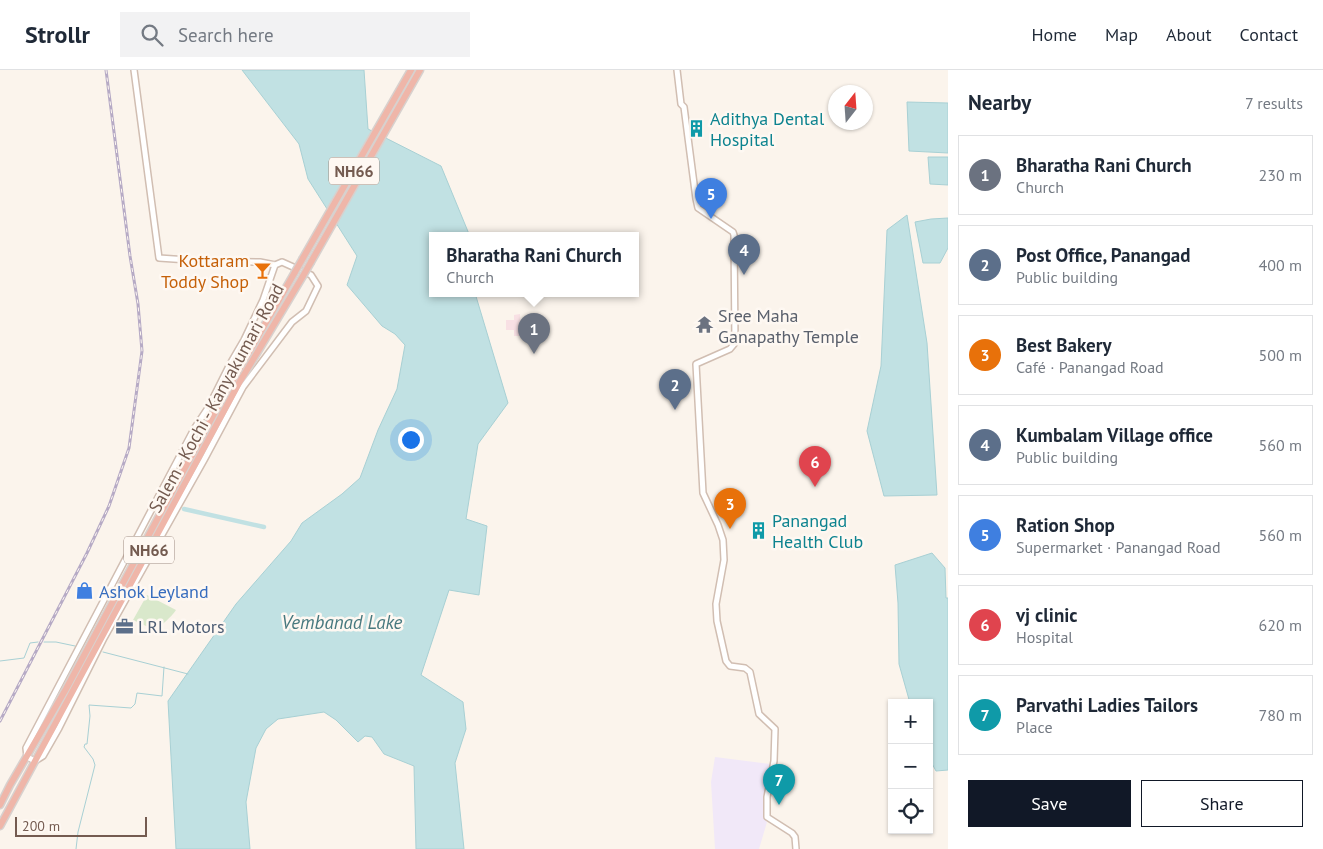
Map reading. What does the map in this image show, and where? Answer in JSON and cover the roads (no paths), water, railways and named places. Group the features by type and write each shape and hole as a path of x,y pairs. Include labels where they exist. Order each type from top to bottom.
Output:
{"highway":[{"name":"Salem - Kochi - Kanyakumari Road","path":"0,805 66,688 223,397 411,70"},
{"name":"Salem - Kochi - Kanyakumari Road","path":"0,826 239,383 324,240 420,70"},
{"path":"184,451 192,455"}],"street":[{"path":"134,70 159,258 203,262 260,262 274,265 282,262 312,275 318,286 306,311 292,322 243,387 104,638 78,693 43,756 35,761 26,757 26,748 29,740 194,429 208,408 244,340 260,306 274,265"},
{"path":"677,70 698,208 733,232 734,235 735,343 730,350 696,364 703,492 723,540 724,560 716,604 717,622 726,661 730,666 744,668 750,672 759,714 776,729 774,761 767,797 767,817 792,833 795,837 796,849"}],"water":[{"name":"Vembanad Lake","path":"242,70 364,70 368,129 441,166 468,232 429,232 429,297 476,297 508,403 478,444 466,519 487,526 479,595 449,590 421,675 463,702 466,729 455,763 464,849 416,849 414,766 384,754 372,737 365,736 358,742 336,720 324,712 278,719 266,729 256,748 246,802 250,849 176,849 168,701 236,604 291,541 302,523 342,494 360,478 378,430 397,389 405,345 395,334 382,326 347,285 357,256 308,179 299,144"},
{"path":"907,102 948,103 948,153 909,151"},
{"path":"928,157 948,157 948,185 930,184"},
{"path":"907,215 927,343 937,495 884,496 867,431 881,366 887,230"},
{"path":"948,218 948,248 940,263 923,263 915,222"},
{"path":"932,553 945,568 946,598 948,598 948,770 936,771 933,765 933,699 909,699 899,664 895,565"}],"waterway":[{"path":"184,509 264,527"},
{"path":"0,661 24,658 30,643 38,642"},
{"path":"44,642 56,642 75,646"},
{"path":"103,652 188,674"},
{"path":"76,849 78,832 95,765 84,747 87,744 90,716 89,705 131,708 135,704 137,693 162,696 164,667"}],"railway":[{"path":"0,721 87,553 109,506 129,448 142,351 138,304 106,70"}],"place":[{"name":"Adithya Dental Hospital","path":"696,128"},
{"name":"Ration Shop","path":"711,219"},
{"name":"Kottaram Toddy Shop","path":"263,270"},
{"name":"Kumbalam Village office","path":"744,275"},
{"name":"Sree Maha Ganapathy Temple","path":"704,325"},
{"name":"Bharatha Rani Church","path":"534,354"},
{"name":"Post Office, Panangad","path":"675,410"},
{"name":"vj clinic","path":"815,487"},
{"name":"Best Bakery","path":"730,529"},
{"name":"Panangad Health Club","path":"758,530"},
{"name":"Ashok Leyland","path":"85,591"},
{"name":"LRL Motors","path":"124,626"},
{"name":"Parvathi Ladies Tailors","path":"779,805"}]}
